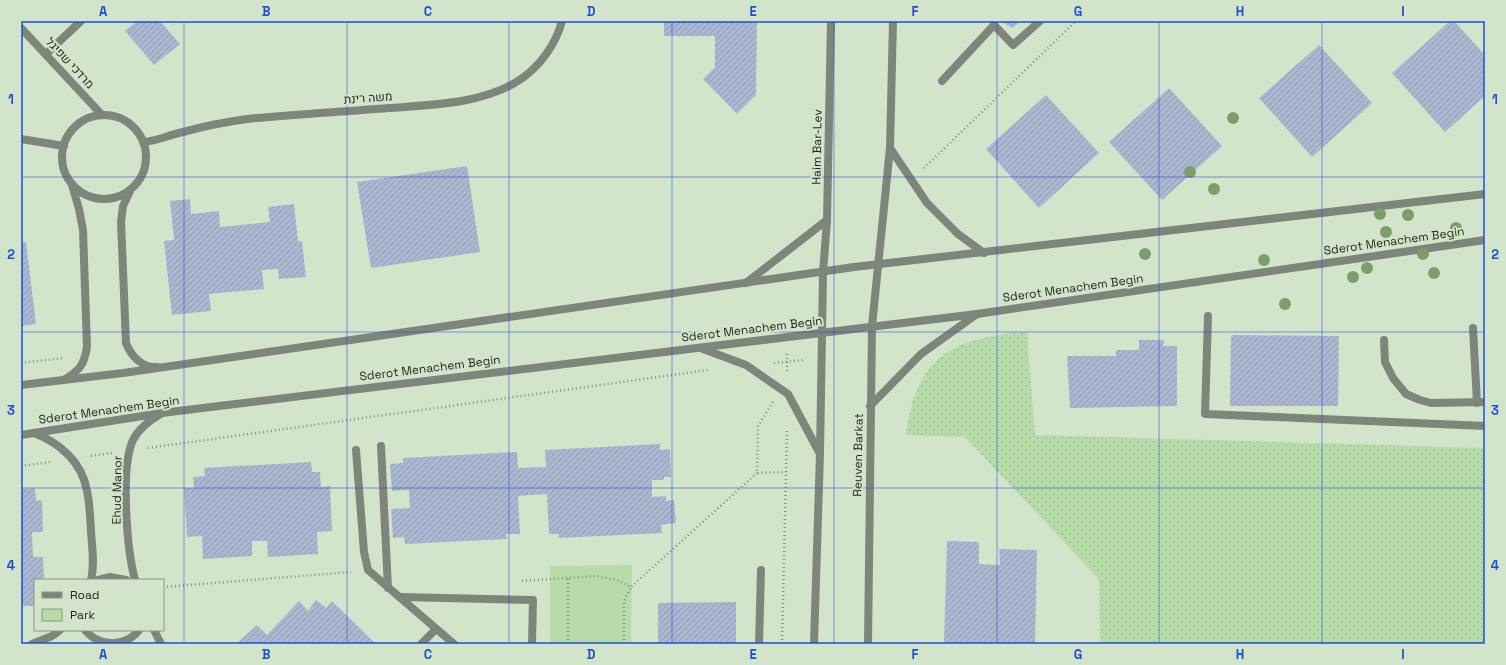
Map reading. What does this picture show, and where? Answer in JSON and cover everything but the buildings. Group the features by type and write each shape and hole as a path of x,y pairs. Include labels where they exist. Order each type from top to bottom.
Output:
{"street":[{"path":"46,54 81,21"},
{"name":"משה רינת","path":"143,142 190,130 246,119 421,106 451,103 477,97 501,90 521,79 537,65 551,48 562,21"},
{"name":"Haim Bar-Lev","path":"823,273 827,220 831,21"},
{"path":"877,266 890,148 893,21"},
{"path":"942,81 994,25 1013,45 1040,21"},
{"name":"מרדכי שפיגל","path":"21,28 102,115"},
{"path":"64,380 76,372 84,361 87,339 83,230 72,184 63,166 62,152 69,134 77,125 89,118 102,115 115,116 127,122 137,130 143,142 146,155 145,168 139,180 124,202 121,218 126,343 128,349 136,359 152,368 160,367"},
{"path":"21,139 64,146"},
{"path":"890,148 927,203 958,234 984,253"},
{"path":"72,184 86,196 100,199 119,196 131,190"},
{"path":"21,385 160,367 823,273 854,267 877,266 1485,194"},
{"path":"746,283 827,220"},
{"name":"Sderot Menachem Begin","path":"21,435 162,413 977,314 1485,240"},
{"name":"Reuven Barkat","path":"868,644 870,406 872,326 877,266"},
{"path":"814,644 820,453 823,273"},
{"path":"870,406 921,354 977,314"},
{"path":"1208,316 1205,414 1485,426"},
{"path":"1384,340 1385,362 1393,378 1406,394 1431,403 1481,402 1473,328"},
{"path":"701,348 746,365 784,392 820,453"},
{"name":"Ehud Manor","path":"135,579 130,556 126,508 127,470 130,451 140,430 152,419 162,413"},
{"path":"34,433 52,440 72,459 82,475 87,492 93,562 91,579"},
{"path":"381,446 388,588"},
{"path":"356,450 364,552 368,570 454,644"},
{"path":"759,644 761,570"},
{"path":"102,579 110,577 121,579"},
{"path":"400,597 533,600 532,644"},
{"path":"421,644 436,629"},
{"path":"32,644 52,636 59,631"},
{"path":"86,631 94,638 108,643"},
{"path":"97,644 122,643 138,631"},
{"path":"154,631 161,644"}],"path":[{"path":"912,180 1076,21"},
{"path":"757,473 758,426 784,392 788,338"},
{"path":"21,363 86,355"},
{"path":"746,365 821,358"},
{"path":"21,466 714,369"},
{"path":"782,644 787,425"},
{"path":"624,644 624,601 631,587 757,473 786,472"},
{"path":"164,587 368,570"},
{"path":"521,581 596,576 618,580 631,587"},
{"path":"568,578 568,644"}],"green space":[{"path":"1027,332 1035,435 1485,448 1485,644 1100,644 1099,579 965,437 906,435 911,408 919,387 929,369 942,356 958,346 978,339"},
{"path":"632,565 631,644 550,644 550,566"}]}
